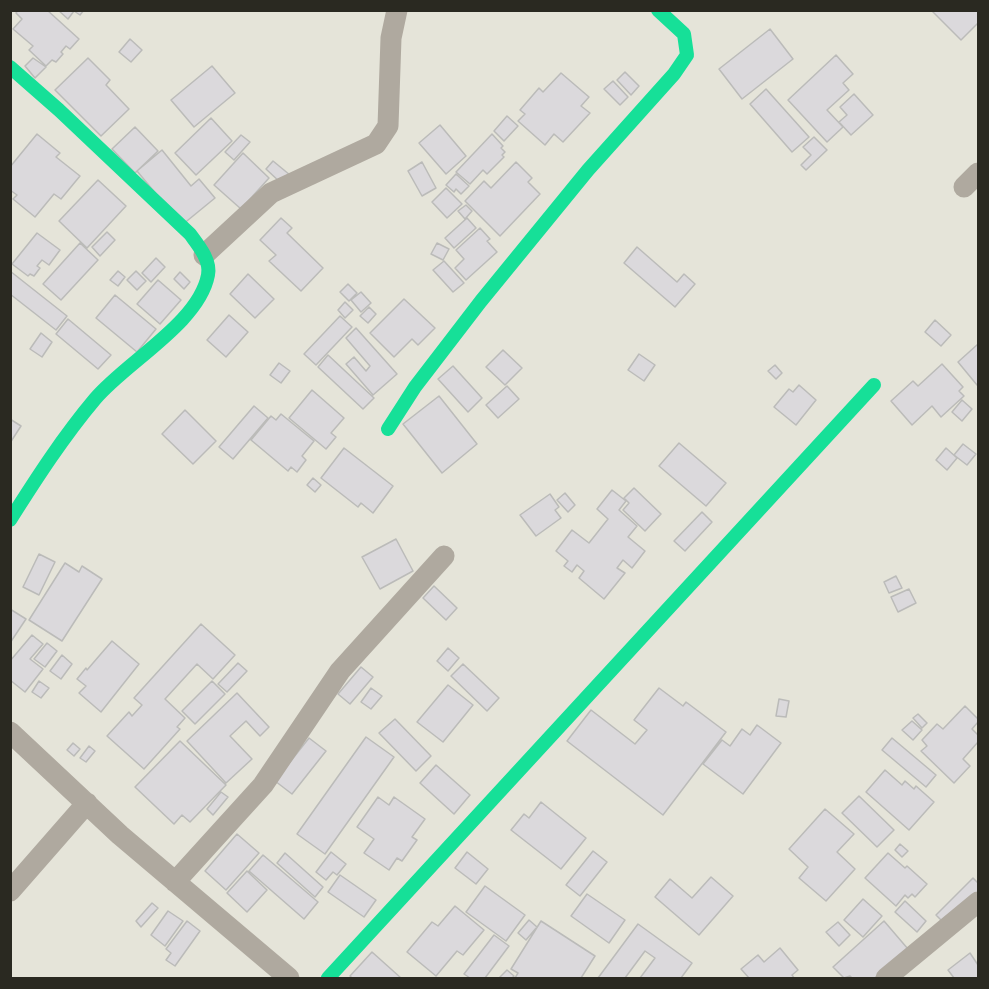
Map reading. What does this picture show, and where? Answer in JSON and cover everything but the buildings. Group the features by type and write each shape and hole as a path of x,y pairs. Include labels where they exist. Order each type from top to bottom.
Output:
{"street":[{"path":"204,255 271,193 376,144 388,126 391,38 397,10"},
{"path":"388,429 415,387 481,301 588,170 674,74 687,55 684,34 658,10"},
{"path":"10,67 59,110 190,234 204,255 208,273 201,294 188,313 162,339 117,375 96,399 31,487 10,520"},
{"path":"328,978 874,385"},
{"path":"175,882 263,785 340,671 444,556"},
{"path":"10,732 120,835 289,978"},
{"path":"10,891 87,803"},
{"path":"886,978 978,902"}],"traffic: fast":[{"path":"388,429 415,387 481,301 588,170 674,74 687,55 684,34 658,10"},
{"path":"10,67 59,110 190,234 208,264 208,275 202,293 191,309 176,326 95,399 61,443 10,520"},
{"path":"328,978 874,385"}]}
